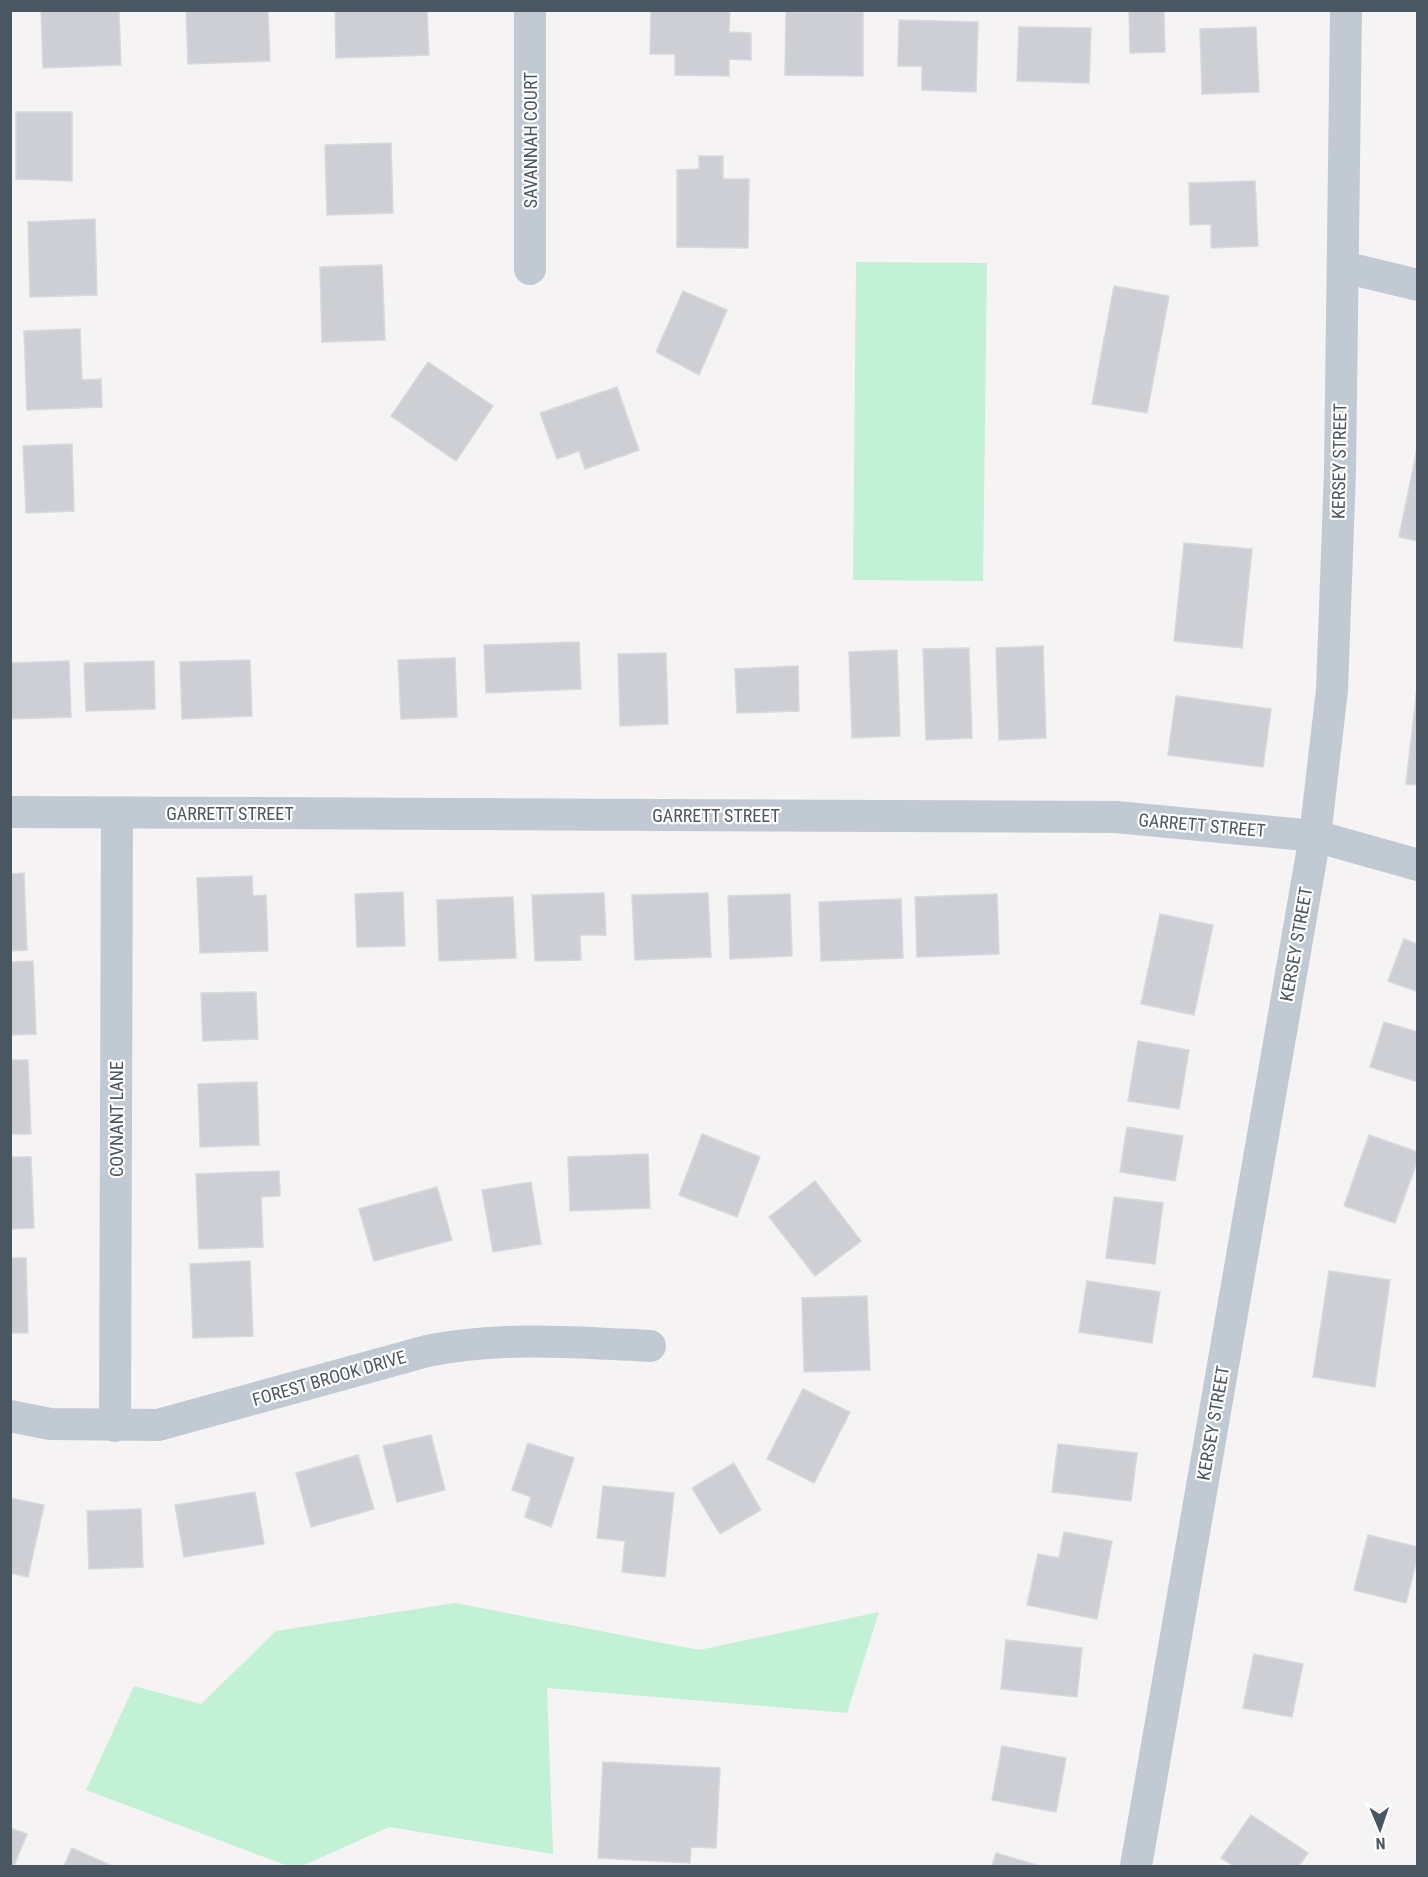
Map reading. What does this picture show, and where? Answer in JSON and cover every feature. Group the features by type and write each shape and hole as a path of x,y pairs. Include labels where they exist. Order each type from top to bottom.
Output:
{"street":[{"name":"SAVANNAH COURT","path":"530,10 530,270"},
{"name":"KERSEY STREET","path":"1136,1866 1315,836 1332,690 1340,460 1346,10"},
{"path":"1343,267 1418,285"},
{"name":"GARRETT STREET","path":"10,812 1116,817 1315,836 1418,865"},
{"name":"COVNANT LANE","path":"115,1426 117,813"},
{"name":"FOREST BROOK DRIVE","path":"10,1416 50,1424 158,1425 427,1351 462,1344 517,1340 650,1346"}],"green space":[{"path":"856,262 987,263 983,581 853,580"},
{"path":"455,1603 699,1650 879,1612 847,1713 547,1688 553,1854 389,1827 302,1866 288,1866 86,1790 134,1686 201,1704 276,1631"}],"building":[{"path":"41,10 119,10 121,65 43,68"},
{"path":"186,10 268,10 270,61 188,64"},
{"path":"335,10 427,10 429,55 336,58"},
{"path":"651,10 730,10 729,32 751,33 751,60 729,59 729,76 675,75 675,54 650,54"},
{"path":"1129,10 1164,10 1165,52 1130,53"},
{"path":"786,12 863,12 863,76 785,75"},
{"path":"899,20 978,22 976,92 922,90 922,66 898,66"},
{"path":"1019,27 1091,28 1089,83 1017,81"},
{"path":"1256,27 1259,92 1202,94 1200,29"},
{"path":"16,112 72,112 72,181 16,179"},
{"path":"391,143 393,213 327,215 325,145"},
{"path":"699,156 723,156 723,179 749,179 748,248 677,247 677,170 699,169"},
{"path":"1255,181 1258,246 1211,248 1211,224 1190,225 1189,183"},
{"path":"95,219 97,295 30,297 28,222"},
{"path":"382,265 385,340 322,342 320,267"},
{"path":"1114,286 1169,296 1147,413 1092,404"},
{"path":"683,291 727,310 699,375 656,352"},
{"path":"80,329 82,380 101,379 102,407 27,410 24,331"},
{"path":"428,362 493,406 456,461 391,416"},
{"path":"617,387 639,450 585,469 579,451 557,459 540,413"},
{"path":"72,444 74,511 26,513 23,446"},
{"path":"1418,444 1418,541 1399,537"},
{"path":"1184,543 1252,549 1242,648 1174,641"},
{"path":"579,642 581,689 486,693 484,645"},
{"path":"1043,646 1046,738 999,740 996,648"},
{"path":"969,648 972,738 926,740 923,649"},
{"path":"897,650 900,736 852,738 849,652"},
{"path":"666,653 668,724 620,726 618,654"},
{"path":"455,658 457,717 401,719 398,660"},
{"path":"250,660 252,716 182,719 180,662"},
{"path":"69,661 71,717 10,719 10,663"},
{"path":"154,661 155,709 86,711 84,663"},
{"path":"798,666 799,711 737,713 735,669"},
{"path":"1418,679 1418,785 1406,784"},
{"path":"1176,696 1271,709 1263,767 1168,755"},
{"path":"24,873 27,950 10,951 10,874"},
{"path":"252,876 253,896 266,895 268,951 200,953 197,878"},
{"path":"403,892 405,946 357,947 355,894"},
{"path":"604,893 606,935 580,935 581,960 535,961 532,895"},
{"path":"708,893 711,957 635,960 632,895"},
{"path":"790,894 792,956 730,959 728,896"},
{"path":"997,894 999,954 917,957 915,897"},
{"path":"513,897 516,958 439,961 437,900"},
{"path":"901,899 903,958 821,961 819,902"},
{"path":"1160,914 1213,925 1194,1015 1141,1004"},
{"path":"1404,939 1418,944 1418,992 1388,981"},
{"path":"33,961 36,1034 10,1035 10,962"},
{"path":"256,992 258,1039 203,1041 201,993"},
{"path":"1384,1022 1418,1032 1418,1082 1370,1067"},
{"path":"1138,1041 1189,1050 1179,1109 1128,1101"},
{"path":"10,1060 28,1060 31,1134 10,1134"},
{"path":"257,1082 259,1145 200,1147 198,1084"},
{"path":"1127,1127 1183,1136 1175,1181 1120,1172"},
{"path":"702,1134 760,1157 737,1217 679,1195"},
{"path":"1369,1135 1418,1152 1418,1159 1395,1223 1344,1206"},
{"path":"648,1154 650,1208 570,1211 568,1157"},
{"path":"10,1157 31,1157 34,1228 10,1229"},
{"path":"279,1171 280,1196 261,1197 263,1247 199,1249 196,1174"},
{"path":"815,1181 861,1241 815,1276 769,1217"},
{"path":"531,1182 541,1244 493,1252 482,1190"},
{"path":"437,1187 452,1240 374,1261 359,1209"},
{"path":"1114,1197 1163,1203 1155,1264 1106,1258"},
{"path":"10,1258 26,1258 28,1333 10,1333"},
{"path":"250,1261 253,1336 193,1338 190,1264"},
{"path":"1329,1271 1390,1280 1375,1387 1313,1377"},
{"path":"1087,1281 1160,1292 1152,1343 1079,1332"},
{"path":"867,1296 870,1370 804,1372 802,1298"},
{"path":"803,1389 850,1412 814,1483 767,1459"},
{"path":"431,1435 445,1490 397,1502 383,1446"},
{"path":"528,1443 574,1458 551,1527 525,1517 531,1497 512,1490"},
{"path":"1058,1444 1137,1453 1131,1501 1052,1492"},
{"path":"358,1455 374,1509 311,1527 296,1473"},
{"path":"734,1463 761,1510 720,1534 692,1488"},
{"path":"603,1486 674,1493 665,1577 622,1572 625,1541 597,1538"},
{"path":"255,1492 264,1544 184,1557 175,1505"},
{"path":"10,1498 44,1505 28,1577 10,1573"},
{"path":"141,1509 143,1567 89,1569 87,1511"},
{"path":"1064,1532 1112,1541 1097,1619 1027,1605 1038,1554 1059,1558"},
{"path":"1368,1535 1418,1547 1406,1603 1354,1590"},
{"path":"1006,1640 1082,1648 1077,1697 1001,1689"},
{"path":"1254,1654 1303,1664 1292,1717 1243,1708"},
{"path":"1002,1746 1066,1758 1056,1812 992,1800"},
{"path":"603,1762 720,1768 716,1848 691,1847 690,1863 598,1858"},
{"path":"1251,1815 1308,1853 1299,1866 1234,1866 1221,1858"},
{"path":"10,1828 27,1834 14,1866 10,1866"},
{"path":"72,1848 112,1866 64,1866"},
{"path":"996,1853 1040,1866 992,1866"}]}
